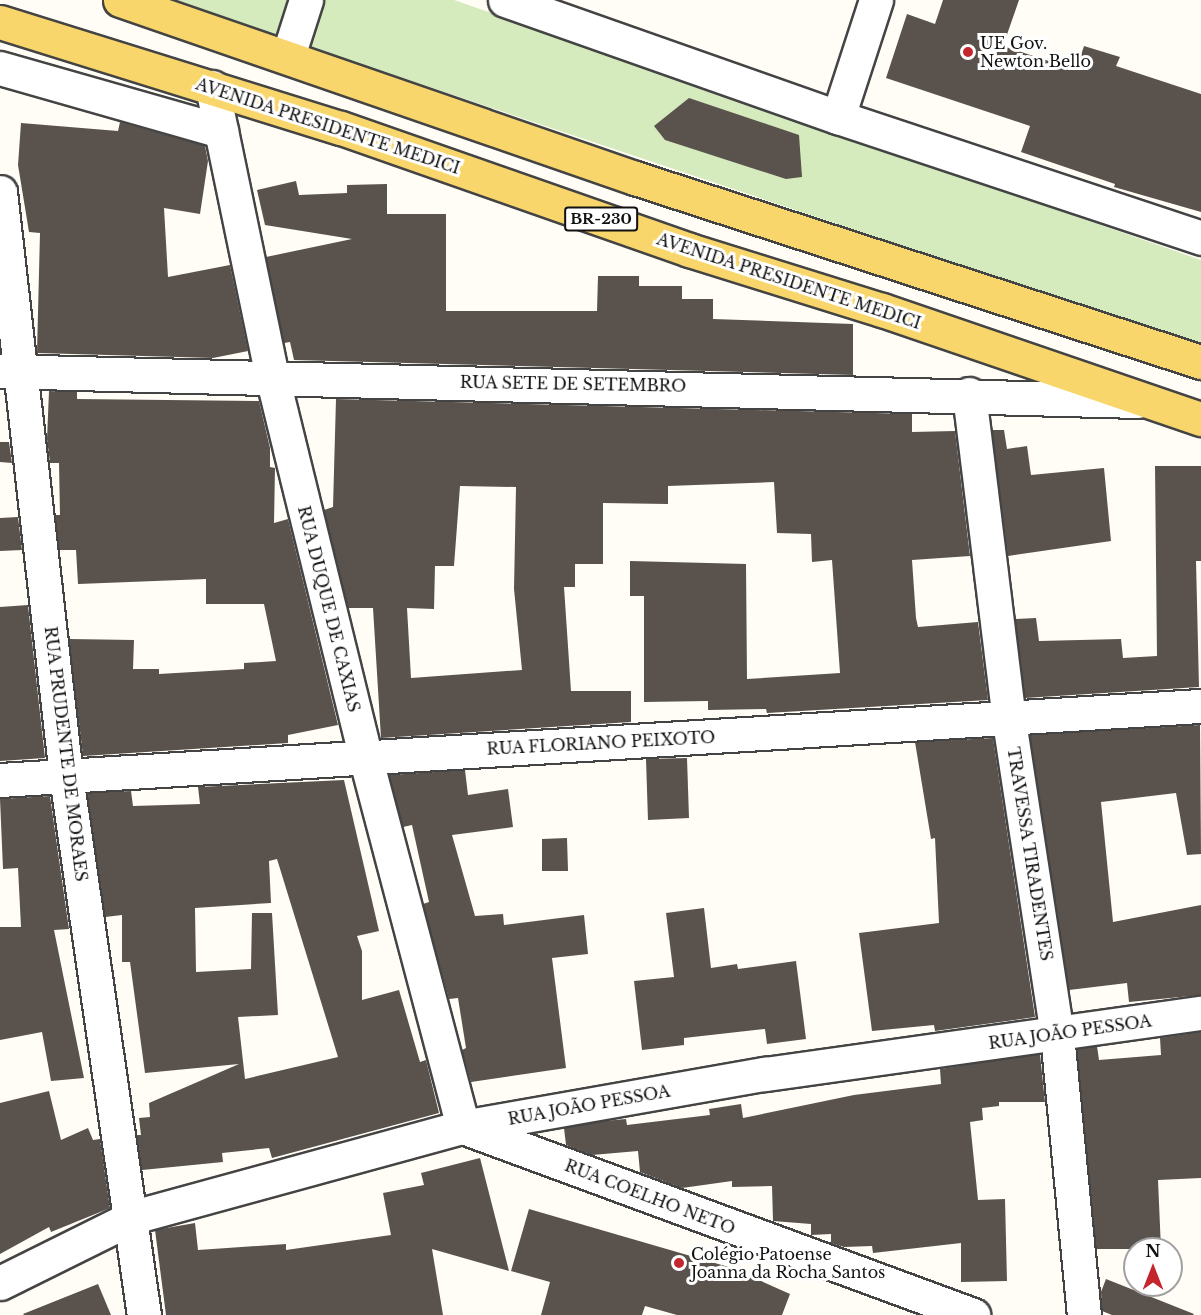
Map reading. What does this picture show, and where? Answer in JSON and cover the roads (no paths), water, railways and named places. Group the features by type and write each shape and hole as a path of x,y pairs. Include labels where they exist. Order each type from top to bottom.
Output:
{"main road":[{"path":"120,0 288,56 635,178 1201,362"},
{"name":"AVENIDA PRESIDENTE MEDICI","path":"0,22 212,87 1201,419"}],"street":[{"path":"288,56 306,0"},
{"path":"505,0 838,117 1201,238"},
{"path":"838,117 876,0"},
{"path":"0,68 220,131"},
{"name":"RUA DUQUE DE CAXIAS","path":"212,87 272,376 365,756 463,1127"},
{"name":"RUA PRUDENTE DE MORAES","path":"0,192 11,372 66,776 133,1217 144,1315"},
{"name":"RUA SETE DE SETEMBRO","path":"11,372 272,376 969,394 1146,401"},
{"name":"TRAVESSA TIRADENTES","path":"969,394 1009,721 1057,1035 1084,1315"},
{"name":"RUA FLORIANO PEIXOTO","path":"0,780 365,756 1009,721 1201,706"},
{"name":"RUA JOÃO PESSOA","path":"0,1283 133,1217 463,1127 765,1074 1057,1035 1201,1013"},
{"name":"RUA COELHO NETO","path":"463,1127 973,1315"}],"place":[{"name":"UE Gov. Newton Bello","path":"968,52"},
{"name":"Colégio Patoense Joanna da Rocha Santos","path":"679,1263"}]}
